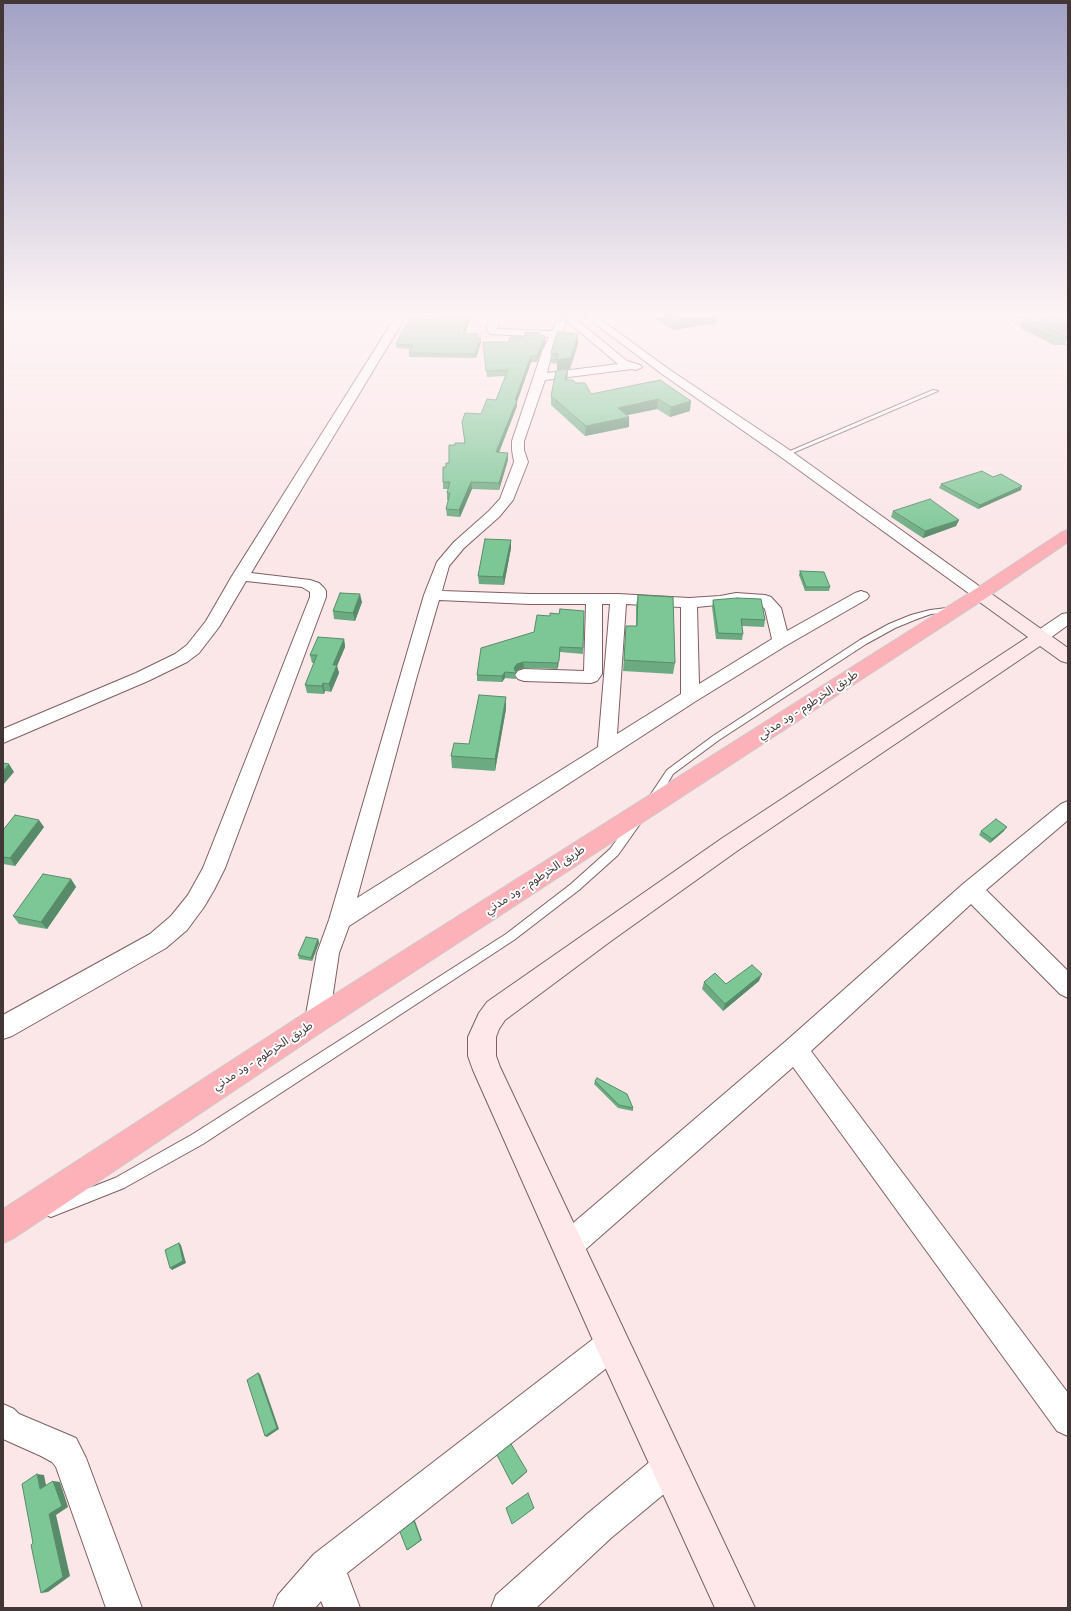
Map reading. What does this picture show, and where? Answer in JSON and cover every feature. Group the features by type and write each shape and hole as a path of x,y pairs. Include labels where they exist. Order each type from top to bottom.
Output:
{"highway":[{"name":"طريق الخرطوم - ود مدني","path":"3,1228 317,1020 980,594 1068,535"}],"street":[{"path":"3,736 142,677 181,658 193,649 213,624 240,576 354,391"},
{"path":"317,1020 328,953 340,920 432,595 442,565 459,545 498,509 508,495 520,462 518,441 535,391"},
{"path":"694,391 786,454 1068,657"},
{"path":"3,1028 158,941 179,923 196,902 206,884 214,868 318,597 318,591 313,586 304,583 240,576"},
{"path":"432,595 618,599 689,603 720,601 736,598 765,600 774,610 782,641"},
{"path":"340,920 690,697 782,641 861,596"},
{"path":"524,675 591,677 593,674 594,599"},
{"path":"608,750 618,599"},
{"path":"689,603 690,697"},
{"path":"735,1608 487,1070 482,1056 482,1037 488,1022 496,1011 716,854 1068,618"},
{"path":"568,1246 795,1049 971,890 1068,809"},
{"path":"971,890 1068,987"},
{"path":"795,1049 1068,1420"},
{"path":"291,1608 327,1567 612,1344"},
{"path":"3,1420 8,1425 64,1450 69,1458 124,1608"},
{"path":"509,1608 599,1526 670,1468"},
{"path":"327,1567 342,1608"}],"lane":[{"path":"786,454 935,391"},
{"path":"3,1228 119,1183 198,1139 444,981 510,937 575,887 614,852 646,808"}],"building":[{"path":"500,391 518,391 515,400 517,400 496,452 508,453 499,483 471,482 459,510 446,509 450,493 447,493 450,482 443,482 443,467 446,467 446,463 449,463 449,445 455,445 455,443 465,443 462,422 465,413 481,414 487,399 496,400"},
{"path":"552,391 589,391 591,394 605,391 677,391 691,401 671,407 658,399 618,408 629,417 586,426 551,396"},
{"path":"982,471 993,477 1001,474 1022,486 980,505 941,484"},
{"path":"930,499 959,520 925,531 893,511"},
{"path":"485,539 511,540 503,577 478,576"},
{"path":"800,571 824,572 830,587 806,587"},
{"path":"340,593 360,594 353,613 333,611"},
{"path":"638,595 673,597 675,663 624,660 626,626 637,626"},
{"path":"737,598 761,599 765,620 741,619 743,634 718,633 713,600"},
{"path":"560,609 584,611 583,648 560,647 559,661 557,663 523,662 517,664 514,668 516,673 505,672 502,676 477,675 481,648 534,632 537,615 550,616 550,613 559,614"},
{"path":"318,637 344,639 333,665 337,665 329,684 323,683 322,686 305,685 317,655 310,655"},
{"path":"479,695 506,697 495,759 451,756 454,743 469,744"},
{"path":"3,763 9,764 3,771"},
{"path":"15,815 39,820 10,858 3,857 3,830"},
{"path":"996,819 1007,827 992,839 981,831"},
{"path":"43,874 71,879 41,922 13,916"},
{"path":"306,937 318,939 311,958 298,955"},
{"path":"752,965 762,974 725,1004 704,982 715,973 726,984"},
{"path":"597,1078 627,1094 633,1108 619,1105 595,1081"},
{"path":"179,1243 183,1261 170,1268 165,1250"},
{"path":"258,1373 277,1428 265,1436 247,1380"},
{"path":"511,1444 527,1471 512,1484 497,1455"},
{"path":"37,1474 40,1489 53,1481 62,1506 49,1514 63,1577 41,1593 31,1545 33,1543 22,1484"},
{"path":"528,1493 534,1508 512,1524 506,1508"},
{"path":"414,1521 421,1540 407,1550 400,1532"}]}
